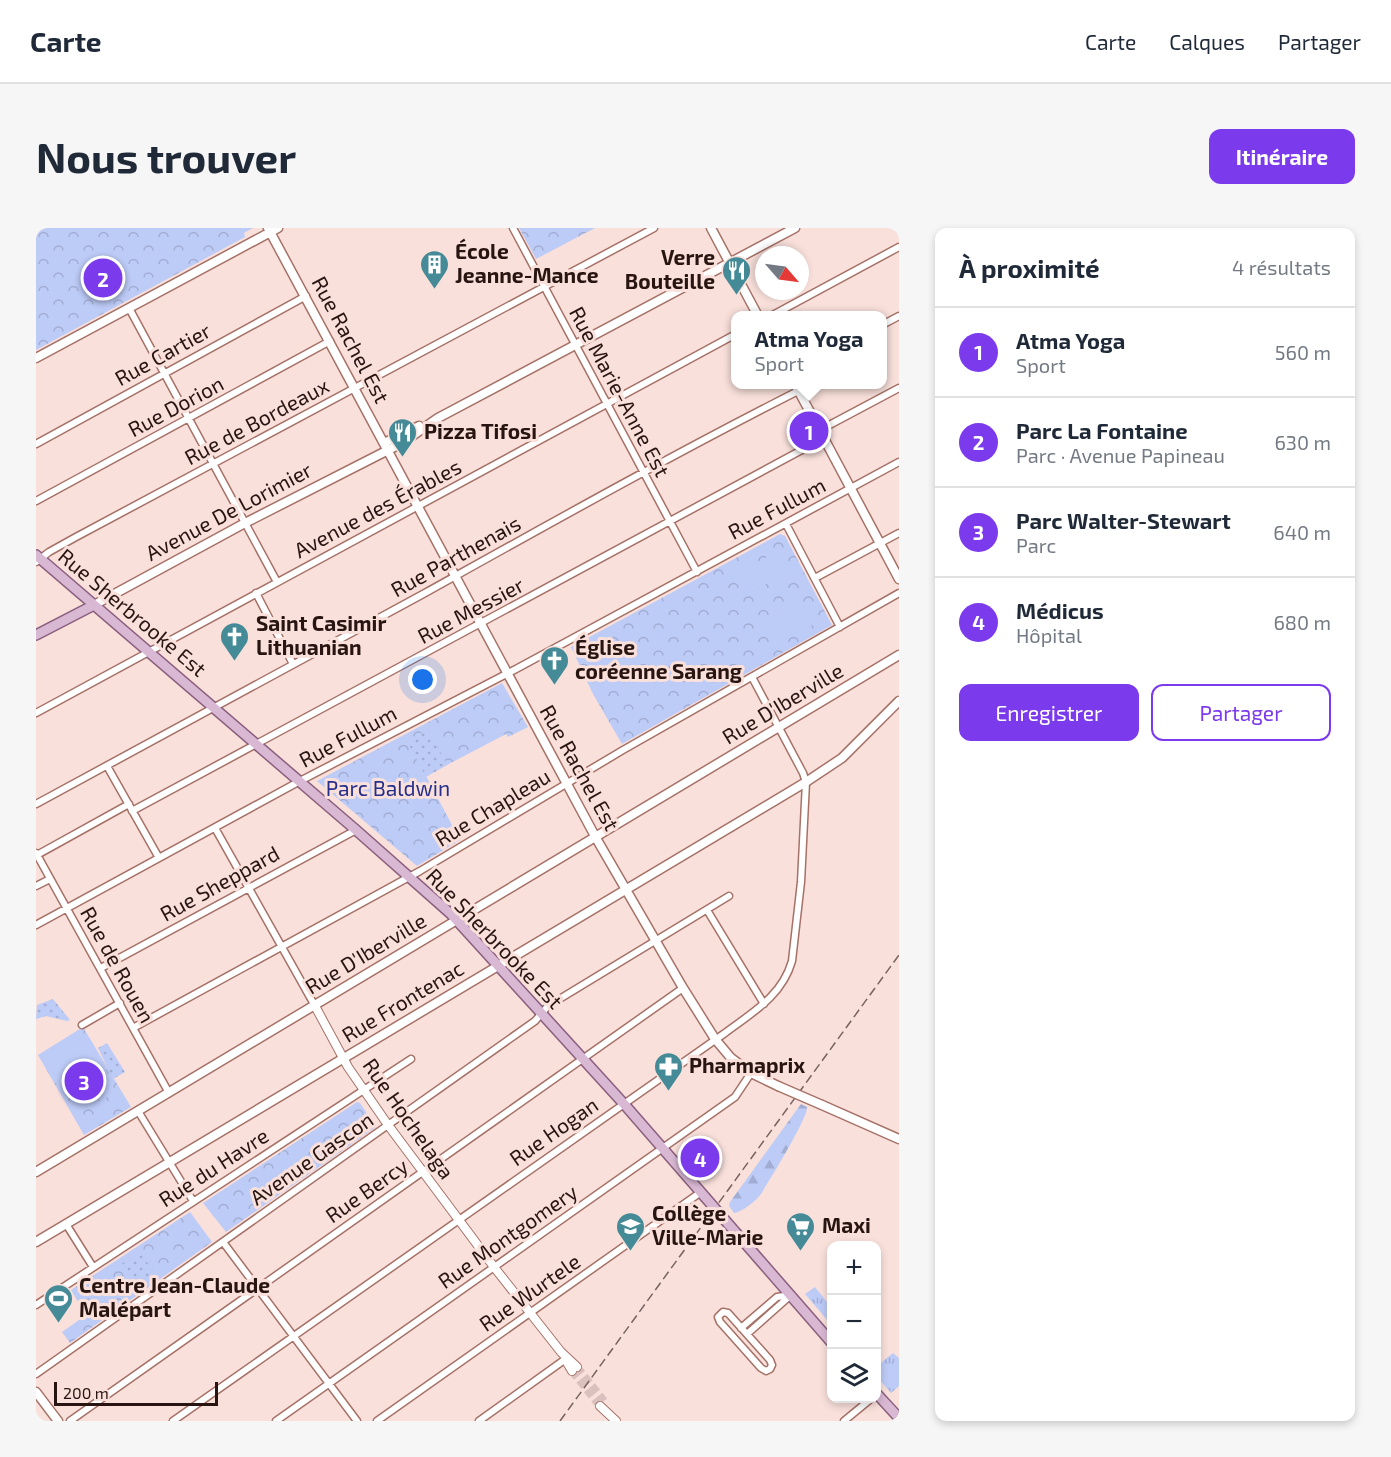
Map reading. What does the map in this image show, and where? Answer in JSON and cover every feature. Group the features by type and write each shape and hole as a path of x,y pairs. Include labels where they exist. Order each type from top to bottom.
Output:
{"main road":[{"path":"711,228 756,311"},
{"name":"Avenue De Lorimier","path":"36,635 795,228"},
{"path":"36,358 272,229"},
{"name":"Rue Rachel Est","path":"272,229 417,506 596,838 683,988 716,1039 731,1058 751,1073 899,1139"},
{"path":"798,389 899,579"},
{"name":"Rue Sherbrooke Est","path":"37,559 94,604 458,920 663,1148 827,1337"},
{"name":"Rue D'Iberville","path":"36,1172 899,655"},
{"name":"Rue Frontenac","path":"36,1242 806,782 842,758 899,701"},
{"path":"36,1392 58,1421"},
{"path":"881,1400 899,1418"}],"street":[{"name":"Rue Marie-Anne Est","path":"513,228 697,572"},
{"name":"Rue de Bordeaux","path":"37,559 654,228"},
{"path":"779,311 899,247"},
{"name":"Rue Cartier","path":"36,444 306,296"},
{"path":"129,308 277,582"},
{"name":"Avenue des Érables","path":"36,713 731,336"},
{"name":"Rue Dorion","path":"36,501 330,341"},
{"name":"Rue Messier","path":"132,811 670,522 899,388"},
{"name":"Rue Parthenais","path":"36,804 795,389"},
{"name":"Rue Fullum","path":"36,926 300,781 697,572 899,462"},
{"path":"786,524 840,627"},
{"path":"815,578 899,533"},
{"path":"256,593 293,664"},
{"name":"Rue Chapleau","path":"133,1028 410,876 567,783 899,593"},
{"path":"752,677 780,727 806,782"},
{"path":"107,766 159,858"},
{"name":"Rue Hogan","path":"173,1421 716,1039 764,1004 781,987 792,961 801,882 806,782"},
{"path":"37,854 129,804"},
{"name":"Rue Hochelaga","path":"215,828 363,1091 494,1268 574,1369"},
{"name":"Rue Sheppard","path":"100,968 356,830"},
{"name":"Rue de Rouen","path":"37,854 169,1093"},
{"path":"36,886 50,879"},
{"name":"Avenue Gascon","path":"36,1374 534,1021 548,1006 729,896"},
{"path":"707,910 764,1004"},
{"name":"Rue Bercy","path":"70,1421 683,988"},
{"path":"82,1024 120,1003"},
{"name":"Rue du Havre","path":"36,1305 411,1059"},
{"name":"Rue Montgomery","path":"276,1421 735,1097 751,1073"},
{"path":"138,1111 193,1201"},
{"name":"Rue Wurtele","path":"377,1421 703,1195"},
{"path":"66,1224 93,1267"},
{"path":"224,1242 357,1421"},
{"path":"741,1328 777,1297 791,1295"},
{"path":"747,1334 791,1295"},
{"path":"727,1312 747,1334 771,1362 768,1371 761,1368 732,1336 720,1322 719,1315 727,1312"},
{"path":"479,1421 565,1356"},
{"path":"602,1403 615,1420"},
{"path":"844,1421 866,1403"}],"green space":[{"path":"36,228 253,228 244,233 245,237 36,350"},
{"path":"519,228 595,228 536,259"},
{"path":"780,534 785,536 832,625 622,744 593,694 571,647"},
{"path":"776,552 787,573 751,592 740,572"},
{"path":"801,599 814,624 779,643 765,618"},
{"name":"Parc Baldwin","path":"502,683 528,727 508,737 506,734 426,776 460,840 417,866 317,781"},
{"path":"428,729 447,765 426,777 407,741"},
{"path":"53,999 70,1020 46,1016 36,1019 37,1005"},
{"path":"83,1027 131,1107 84,1135 38,1055"},
{"path":"77,1033 86,1034 108,1074 100,1080 109,1096 100,1101 90,1085 66,1100 40,1055"},
{"path":"107,1043 125,1072 113,1079 98,1048"},
{"path":"357,1102 376,1127 226,1232 203,1203"},
{"path":"801,1104 807,1107 806,1113 761,1194 749,1206 734,1213 729,1206 730,1202"},
{"path":"190,1212 212,1242 70,1343 62,1332 86,1315 71,1290"},
{"path":"139,1251 159,1279 138,1293 119,1266"},
{"path":"815,1287 827,1302 827,1320 805,1294"},
{"path":"893,1353 899,1358 899,1386 891,1393 881,1382 881,1363"}],"tunnel":[{"path":"577,1367 604,1401"},
{"path":"572,1371 600,1406"}],"railway":[{"path":"560,1421 899,955"}],"place":[{"name":"Parc La Fontaine","path":"103,278"},
{"name":"École Jeanne-Mance","path":"434,290"},
{"name":"Verre Bouteille","path":"736,296"},
{"name":"Atma Yoga","path":"809,431"},
{"name":"Pizza Tifosi","path":"403,458"},
{"name":"Saint Casimir Lithuanian","path":"235,662"},
{"name":"Église coréenne Sarang","path":"554,686"},
{"name":"Parc Walter-Stewart","path":"84,1081"},
{"name":"Pharmaprix","path":"668,1092"},
{"name":"Médicus","path":"700,1158"},
{"name":"Collège Ville-Marie","path":"631,1252"},
{"name":"Maxi","path":"801,1252"},
{"name":"Centre Jean-Claude Malépart","path":"58,1324"}]}
